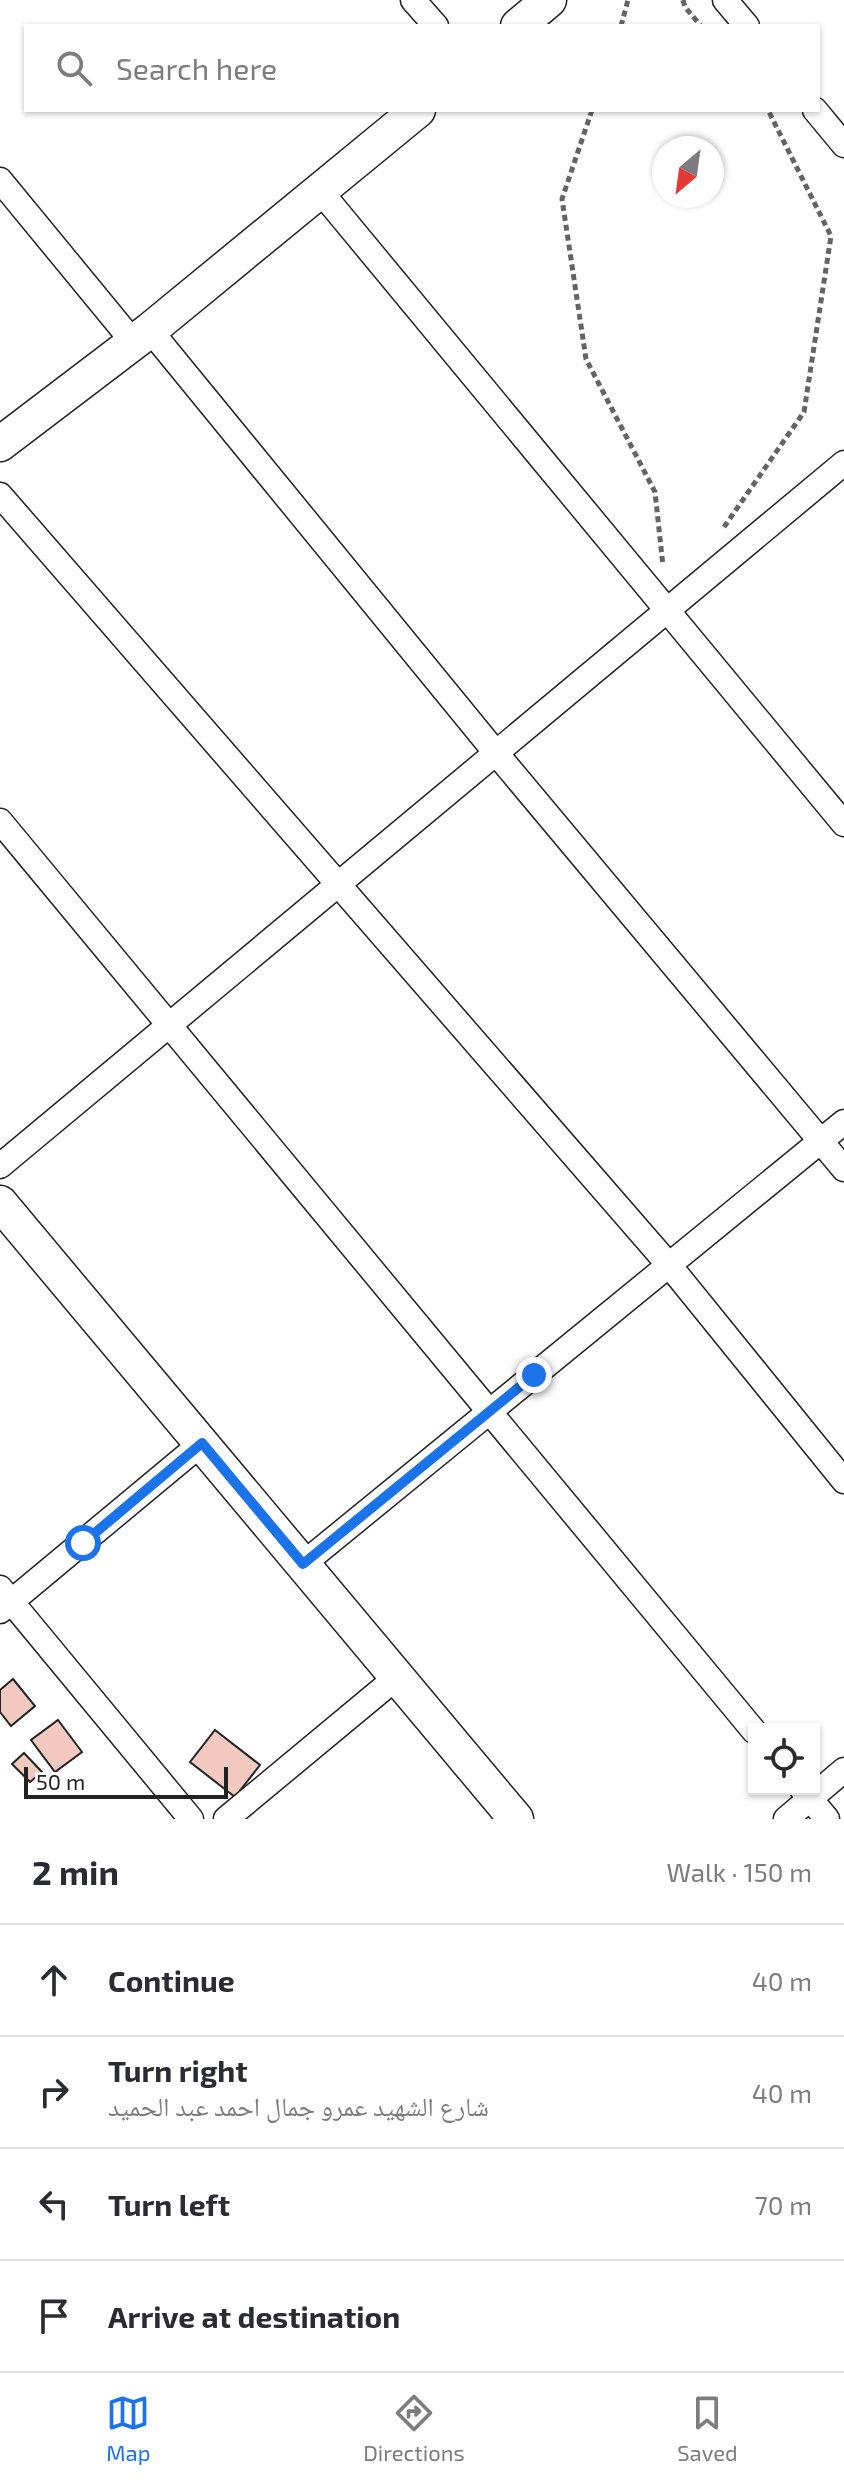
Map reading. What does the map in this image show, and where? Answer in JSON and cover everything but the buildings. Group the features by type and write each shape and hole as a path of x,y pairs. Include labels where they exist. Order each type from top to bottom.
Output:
{"street":[{"path":"413,0 434,24"},
{"path":"520,24 549,0"},
{"path":"725,0 745,24"},
{"path":"0,444 142,337 416,112"},
{"path":"817,112 844,145"},
{"path":"0,180 142,337 844,1169"},
{"path":"321,192 844,824"},
{"path":"0,1166 667,610 839,477"},
{"path":"0,495 669,1265 844,1481"},
{"path":"0,821 748,1724"},
{"path":"303,1564 844,1122"},
{"path":"0,1203 516,1819"},
{"path":"191,1819 4,1601 202,1443"},
{"path":"226,1819 397,1677"},
{"path":"820,1785 844,1770"},
{"path":"786,1819 805,1795"},
{"path":"807,1795 827,1819"}],"path":[{"path":"622,24 628,0"},
{"path":"683,0 699,24"},
{"path":"591,112 562,199 586,359 655,492 667,610"},
{"path":"718,536 804,412 831,236 769,112"}],"route":[{"path":"83,1543 202,1443 303,1564 534,1375"}]}
